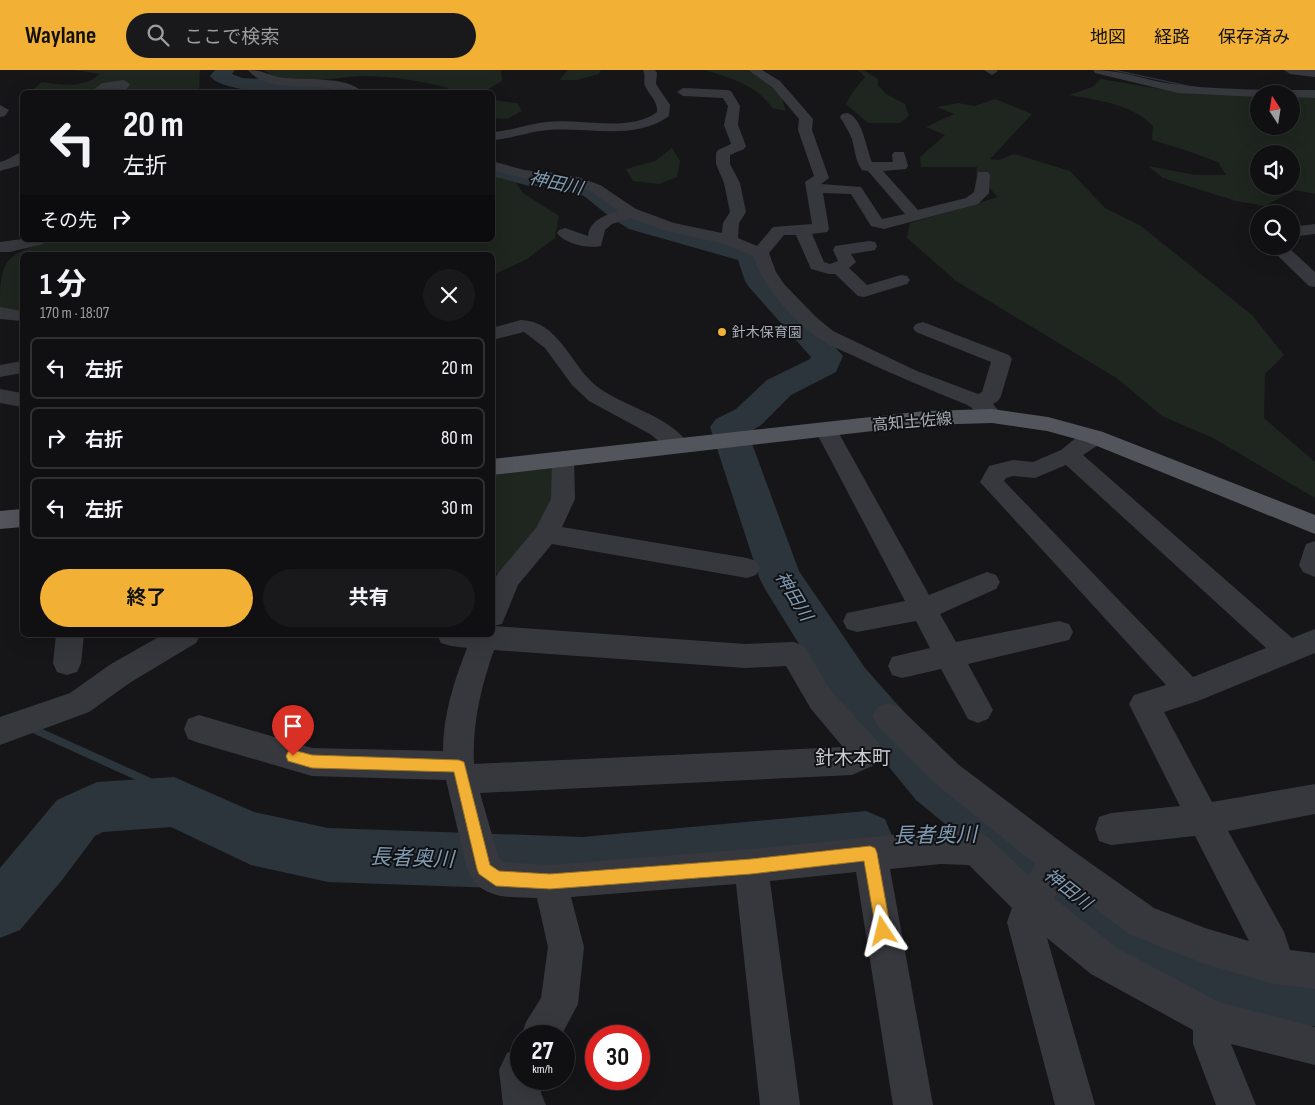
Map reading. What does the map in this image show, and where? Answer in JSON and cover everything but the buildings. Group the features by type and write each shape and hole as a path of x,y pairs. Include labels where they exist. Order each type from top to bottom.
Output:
{"main road":[{"name":"高知土佐線","path":"495,467 826,430 985,409 1048,424 1095,438 1315,525"},
{"path":"0,520 20,518"}],"street":[{"path":"254,70 265,77 287,81 329,83 352,90"},
{"path":"495,136 508,135 543,126 565,124 632,125 652,122 664,113 664,105 650,84 649,70"},
{"path":"754,70 776,84 806,119 805,130 822,178 813,182 821,230 779,230 760,253"},
{"path":"1099,70 1178,89 1244,94 1315,94"},
{"path":"1290,70 1315,73"},
{"path":"100,90 106,86 124,84 120,90"},
{"path":"683,92 727,94 734,106 731,125 739,146 723,154 723,164 732,183 738,212 731,223 729,240"},
{"path":"847,117 858,137 863,160 867,167 901,166 899,155"},
{"path":"0,168 16,162 20,158"},
{"path":"495,166 523,174 574,180 595,188 630,212 669,227 729,240 760,253 767,273 778,288 809,321 826,335 985,409 1002,359 923,328"},
{"path":"872,167 915,216"},
{"path":"814,188 856,190 877,223 884,224 972,201 981,193 983,175"},
{"path":"565,233 576,239 595,242 597,228 606,221 630,212"},
{"path":"1300,231 1315,229"},
{"path":"802,230 817,265 829,269 839,268 847,262 841,250 869,246"},
{"path":"0,247 10,247 29,242"},
{"path":"1287,255 1315,282"},
{"path":"839,268 864,292 901,280"},
{"path":"0,313 20,316"},
{"path":"495,333 520,326 529,327 563,357 579,380 596,396 659,430 678,446"},
{"path":"0,371 20,367"},
{"path":"0,396 20,400"},
{"path":"826,430 978,710"},
{"path":"1095,438 1084,442 1069,455 1035,470 1013,468 996,472 992,482 1188,692"},
{"path":"1069,455 1301,646 1188,692 1144,704 1271,946 1274,966"},
{"path":"495,609 507,580 546,534 563,498 563,459"},
{"path":"546,534 746,568"},
{"path":"1315,551 1312,565 1315,568"},
{"path":"857,621 924,610 987,582"},
{"path":"199,728 312,762 461,775 476,778 852,760 868,753 821,700 794,654 745,656 495,630"},
{"path":"902,666 1059,632"},
{"path":"67,663 70,637"},
{"path":"14,726 79,703 121,673 183,637"},
{"path":"484,637 461,712 458,740 461,775 482,861 496,879 550,882 751,866 870,853 941,848 976,849 1045,881 1205,946 1274,966 1315,971"},
{"path":"888,716 948,775 1045,881 1104,961 1213,1020 1315,1046"},
{"path":"1111,829 1204,819 1315,799"},
{"path":"870,853 913,1105"},
{"path":"751,866 780,1105"},
{"path":"1045,881 1025,922 1075,1105"},
{"path":"547,1025 559,1004 566,947 550,882"},
{"path":"1213,1020 1212,1044 1236,1105"},
{"path":"521,1090 522,1101 526,1105"}],"shaded area":[{"path":"74,70 200,70 199,90 32,90 42,82 72,85 86,82 100,74"},
{"path":"264,70 501,70 502,81 486,90 448,90 448,88 418,81 376,76 298,81 274,76"},
{"path":"568,70 601,70 599,74 577,80 559,80"},
{"path":"705,70 747,70 763,79 781,96 786,111 772,108 759,93 742,83"},
{"path":"858,70 863,70 878,79 878,85 886,94 905,104 909,116 900,123 868,123 846,104 865,77"},
{"path":"1101,79 1172,91 1250,95 1250,135 1300,135 1300,96 1315,97 1315,194 1300,191 1300,145 1250,145 1250,195 1286,195 1267,205 1236,201 1163,178 1148,166 1195,175 1226,175 1218,162 1152,140 1153,126 1134,112 1103,101 1069,95 1092,87"},
{"path":"995,99 1032,114 990,159 999,160 1014,154 1070,171 1105,208 1141,226 1252,315 1284,355 1265,374 1264,418 1315,462 1315,498 1213,438 1162,416 1118,379 956,281 907,238 910,223 998,197 976,174 977,167 921,167 920,157 945,135 926,127 954,114 937,107 958,103 975,106"},
{"path":"495,100 517,103 522,111 507,119 495,118"},
{"path":"672,148 680,161 677,177 659,184 633,181 626,169 655,161"},
{"path":"495,174 512,177 523,193 559,216 555,238 527,259 495,274 495,252 20,252 46,242 495,242"},
{"path":"20,252 20,316 0,315 3,272 6,263"},
{"path":"554,467 556,499 534,536 495,576 495,475"}],"waterway":[{"name":"神田川","path":"225,70 220,76 229,81 242,84 307,87 326,90"},
{"path":"1113,70 1193,87"},
{"name":"神田川","path":"495,170 529,179 550,179 593,191 619,212 638,223 748,254 755,264 759,281 827,356 824,365 779,387 749,417 728,427 780,577 848,682 934,783 1091,908 1164,954 1267,996 1315,996"},
{"path":"29,727 150,782 174,802"},
{"name":"長者奥川","path":"0,910 43,861 76,818 97,807 174,802 251,838 328,855 583,864 866,838"}],"place":[{"name":"針木保育園","path":"722,332"}],"district":[{"name":"針木本町","path":"853,757"}],"route":[{"path":"293,756 312,762 459,766 484,869 496,879 550,882 751,866 870,853 883,931"}]}
